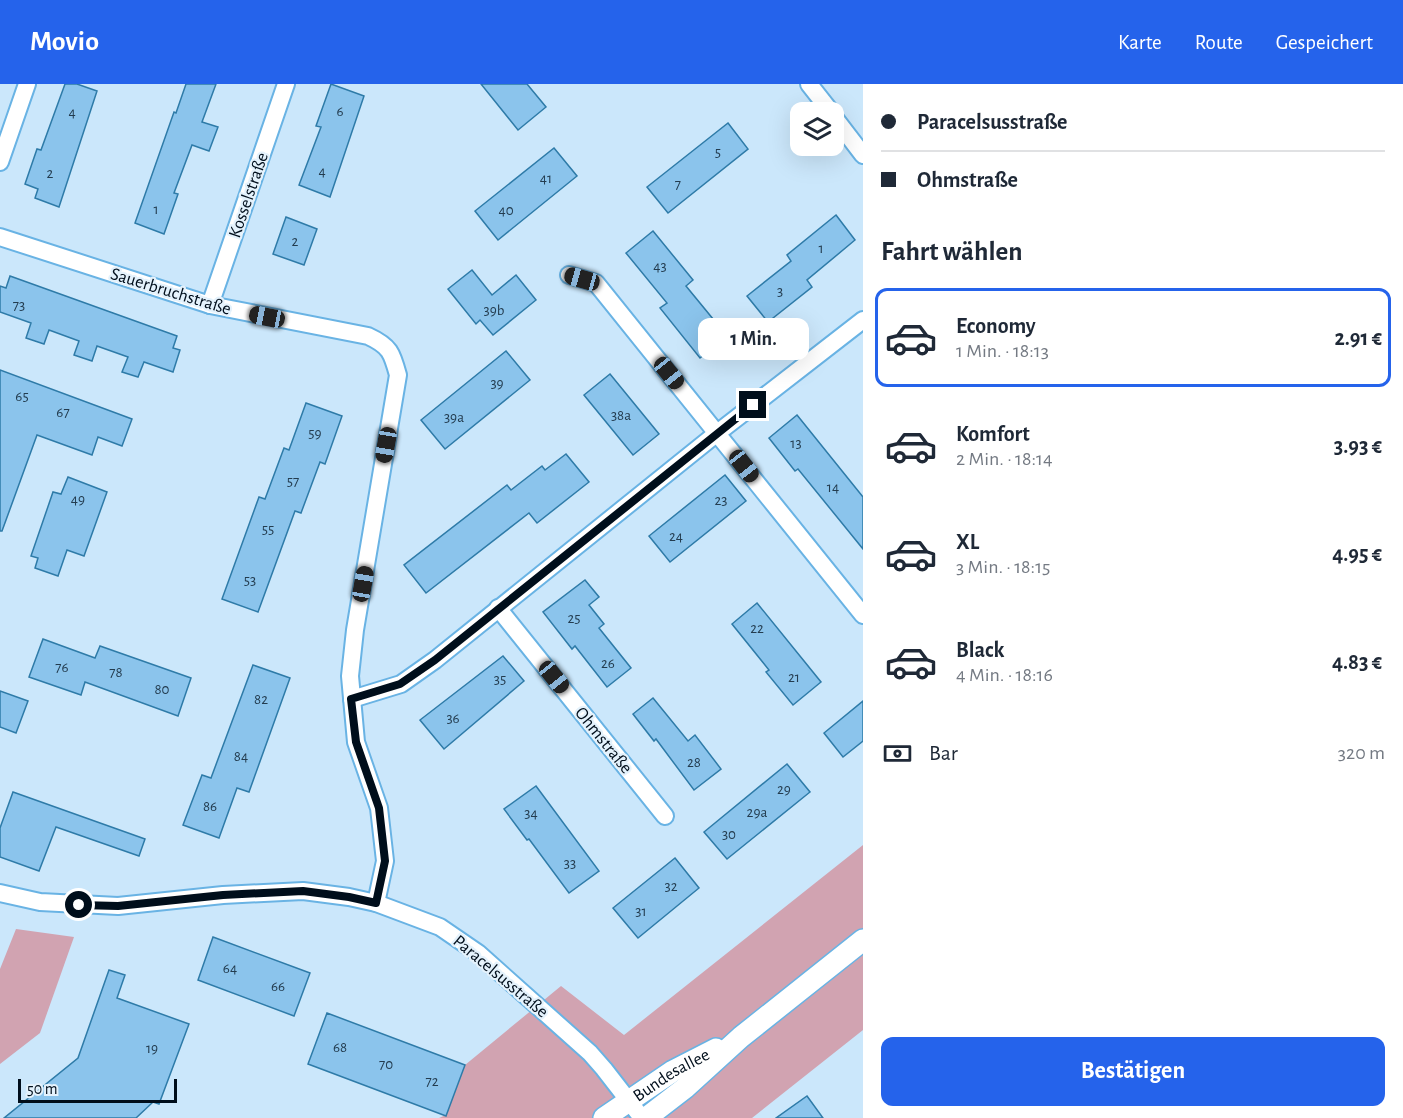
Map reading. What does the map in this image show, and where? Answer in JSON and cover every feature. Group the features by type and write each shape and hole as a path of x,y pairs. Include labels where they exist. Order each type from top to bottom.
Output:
{"street":[{"path":"0,162 27,84"},
{"name":"Kosselstraße","path":"210,305 286,84"},
{"path":"809,84 823,102"},
{"path":"844,130 863,155"},
{"name":"Sauerbruchstraße","path":"0,237 210,305 368,336 383,343 393,357 398,375 355,630 350,676 356,742 379,808 385,861 376,903"},
{"path":"569,275 596,283 863,615"},
{"path":"351,699 400,684 435,660 716,434 863,320"},
{"name":"Ohmstraße","path":"498,608 665,816"},
{"name":"Paracelsusstraße","path":"0,893 40,902 118,906 223,895 303,891 376,903 440,927 478,953 584,1048 644,1118"},
{"name":"Bundesallee","path":"644,1118 685,1088 741,1037 863,940"},
{"name":"Bundesallee","path":"604,1118 673,1071 741,1037"}],"shaded area":[{"path":"863,845 863,1030 752,1118 439,1118 446,1115 465,1065 561,986 624,1035"},
{"path":"16,929 74,937 40,1033 0,1064 0,969"}],"building":[{"path":"65,84 77,84 97,91 59,207 35,198 38,189 25,184 37,149 41,150"},
{"path":"186,84 216,84 202,122 218,127 209,151 192,145 174,193 178,194 164,234 135,223"},
{"path":"331,84 364,96 330,197 299,185 321,127 316,126"},
{"path":"481,84 527,84 546,107 518,130"},
{"path":"728,123 748,149 668,213 647,187"},
{"path":"554,148 577,176 498,240 475,211"},
{"path":"836,215 855,240 807,280 812,287 768,322 747,296 791,261 787,255"},
{"path":"286,217 317,229 304,265 273,254"},
{"path":"653,231 693,280 686,286 727,336 700,358 660,308 667,303 626,253"},
{"path":"472,270 492,295 516,275 536,300 493,335 480,320 476,324 448,289"},
{"path":"10,276 177,336 173,348 180,350 173,372 144,362 138,377 122,372 128,357 97,346 92,361 74,355 79,341 49,330 44,344 26,338 31,323 0,312 0,286 6,288"},
{"path":"506,351 530,380 445,449 421,420"},
{"path":"0,370 132,419 122,446 98,437 92,455 37,435 2,531 0,531"},
{"path":"610,374 659,434 633,455 584,395"},
{"path":"306,403 342,416 325,464 320,462 301,513 295,511 258,612 222,599 259,497 265,499 284,448 289,450"},
{"path":"797,415 863,497 863,549 798,469 795,471 769,438"},
{"path":"566,454 589,482 537,523 529,513 426,593 404,565 507,485 511,490 542,466 545,470"},
{"path":"725,475 746,501 670,562 649,536"},
{"path":"68,477 107,492 84,556 67,550 58,576 35,568 38,558 31,556 53,492 61,494"},
{"path":"585,580 599,597 589,605 604,624 599,628 631,668 607,687 575,646 572,649 543,612"},
{"path":"757,603 821,682 793,705 766,672 769,670 732,624"},
{"path":"43,639 95,658 100,646 191,678 178,716 85,682 81,695 29,677"},
{"path":"503,656 524,681 444,749 420,720"},
{"path":"253,665 290,678 249,792 237,788 219,838 183,825 202,775 211,778"},
{"path":"0,691 28,701 16,733 0,727"},
{"path":"653,698 688,741 695,735 721,769 694,790 656,739 654,741 633,714"},
{"path":"863,701 863,741 843,757 824,733"},
{"path":"787,764 810,792 727,859 704,832"},
{"path":"536,786 599,871 569,893 504,809"},
{"path":"13,792 145,839 139,856 56,827 39,871 0,857 0,828"},
{"path":"675,858 699,888 638,938 613,908"},
{"path":"213,937 310,973 294,1016 198,980"},
{"path":"109,970 125,975 117,998 189,1024 159,1104 153,1102 136,1118 4,1118 78,1058"},
{"path":"327,1013 465,1065 446,1116 308,1064"},
{"path":"807,1096 823,1118 776,1118"}],"route":[{"path":"79,905 118,906 223,895 303,891 376,903 385,861 379,808 356,742 351,699 400,684 435,660 753,405"}]}
